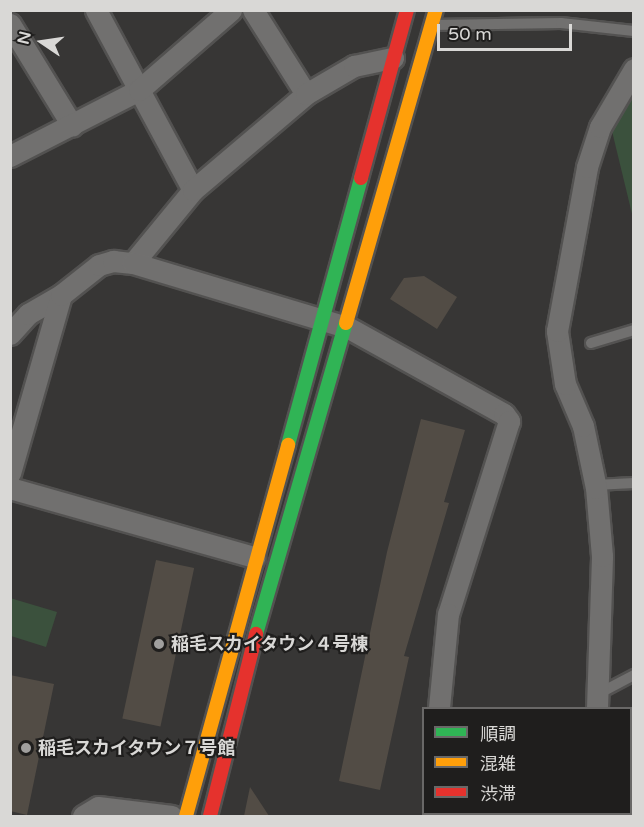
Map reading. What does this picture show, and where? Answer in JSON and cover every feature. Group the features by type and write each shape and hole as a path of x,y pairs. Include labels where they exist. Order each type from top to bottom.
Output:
{"street":[{"path":"96,10 194,190"},
{"path":"10,156 139,90 231,10"},
{"path":"253,10 306,94"},
{"path":"186,816 254,557 407,10"},
{"path":"210,816 244,674 347,327 436,10"},
{"path":"14,37 72,125"},
{"path":"133,263 194,190 306,94 354,66 393,58"},
{"path":"597,701 602,556 595,485 583,426 559,356 558,306 587,167 600,127 633,69"},
{"path":"10,334 28,314 61,295 99,265 133,263 347,327 504,414 509,421 447,614 439,707"},
{"path":"10,473 61,295"},
{"path":"10,488 254,557"},
{"path":"83,816 98,807 171,816"}],"lane":[{"path":"432,25 561,22 633,31"},
{"path":"591,343 633,330"},
{"path":"595,485 633,483"},
{"path":"597,701 633,675"}],"green space":[{"path":"633,85 633,218 611,127"},
{"path":"10,598 57,612 46,647 11,636"}],"building":[{"path":"424,276 457,297 437,329 390,299 404,278"},
{"path":"421,419 465,430 444,502 449,503 404,656 409,657 380,790 339,781 387,552"},
{"name":"稲毛スカイタウン４号棟","path":"156,560 194,568 160,727 122,718"},
{"name":"稲毛スカイタウン７号館","path":"10,675 54,684 27,815 10,811"},
{"path":"250,787 269,816 244,816"}],"traffic: fast":[{"path":"288,445 361,178"},
{"path":"256,634 346,323"}],"traffic: slow":[{"path":"346,323 436,10"},
{"path":"186,816 288,445"}],"traffic: jam":[{"path":"361,178 407,10"},
{"path":"210,816 256,634"}],"place":[{"name":"稲毛スカイタウン４号棟","path":"159,644"},
{"name":"稲毛スカイタウン７号館","path":"26,748"}]}
